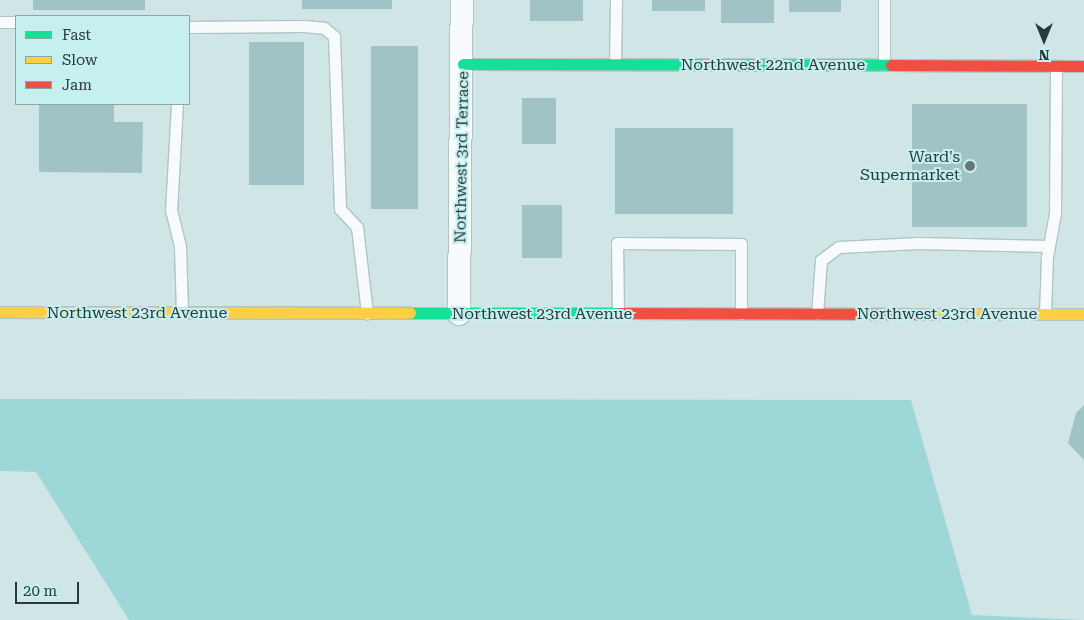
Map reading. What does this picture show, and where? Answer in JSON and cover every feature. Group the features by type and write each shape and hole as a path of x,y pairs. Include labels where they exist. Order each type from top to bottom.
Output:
{"main road":[{"name":"Northwest 22nd Avenue","path":"463,64 1084,66"},
{"name":"Northwest 23rd Avenue","path":"0,312 1084,314"}],"street":[{"name":"Northwest 3rd Terrace","path":"459,314 463,64 462,0"}],"lane":[{"path":"614,64 616,0"},
{"path":"884,0 884,65"},
{"path":"0,22 15,22"},
{"path":"190,27 303,26 324,28 334,36 340,209 357,227 367,314"},
{"path":"1045,314 1049,246 1055,212 1056,66"},
{"path":"177,105 171,210 180,246 182,313"},
{"path":"618,314 617,243 741,244 740,314"},
{"path":"817,314 821,260 839,247 1049,246"}],"shaded area":[{"path":"0,399 911,400 972,615 1084,620 129,620 36,472 0,471"}],"building":[{"path":"33,0 145,0 145,10 33,10"},
{"path":"302,0 392,0 392,9 302,9"},
{"path":"530,0 583,0 583,21 530,21"},
{"path":"652,0 705,0 705,11 652,11"},
{"path":"721,0 774,0 774,23 721,23"},
{"path":"789,0 841,0 841,12 789,12"},
{"path":"249,42 304,42 304,185 249,185"},
{"path":"371,46 418,46 418,209 371,209"},
{"path":"522,98 556,98 556,144 522,144"},
{"name":"Ward's Supermarket","path":"912,104 1027,104 1027,227 912,227"},
{"path":"39,105 114,105 114,122 143,122 142,173 39,172"},
{"path":"615,128 733,128 733,214 615,214"},
{"path":"522,205 562,205 562,258 522,258"},
{"path":"1084,405 1084,460 1068,443 1076,413"}],"traffic: fast":[{"path":"463,64 891,65"},
{"path":"410,313 620,313"}],"traffic: slow":[{"path":"0,312 410,313"},
{"path":"917,314 1084,314"}],"traffic: jam":[{"path":"891,65 1084,66"},
{"path":"620,313 917,314"}],"place":[{"name":"Ward's Supermarket","path":"970,166"}]}
